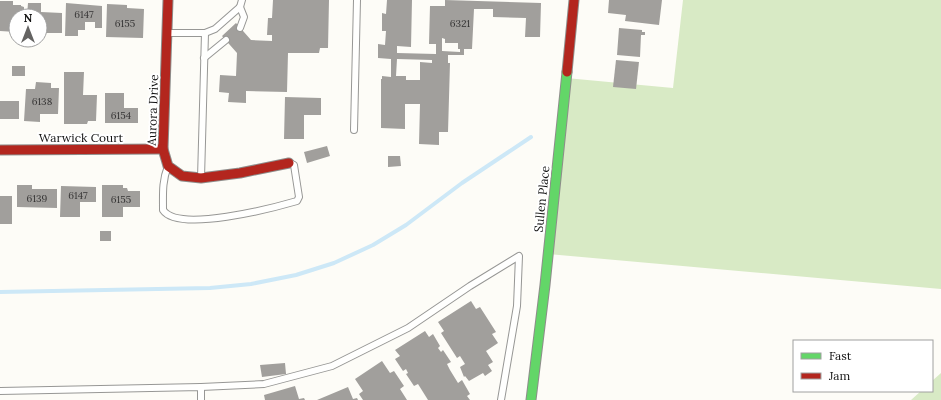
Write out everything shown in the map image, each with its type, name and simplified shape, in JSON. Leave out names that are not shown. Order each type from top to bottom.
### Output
[{"type":"street","name":"Aurora Drive","points":[[168,0],[163,149],[168,166]]},
{"type":"street","name":"Sullen Place","points":[[531,400],[545,285],[574,0]]},
{"type":"street","name":"Warwick Court","points":[[0,150],[163,149]]},
{"type":"street","points":[[168,166],[182,176],[201,178],[240,174],[290,163]]},
{"type":"lane","points":[[167,33],[205,33],[215,29],[240,7],[242,0]]},
{"type":"lane","points":[[354,130],[357,0]]},
{"type":"lane","points":[[240,7],[244,17],[240,28]]},
{"type":"lane","points":[[201,178],[205,33]]},
{"type":"lane","points":[[204,58],[226,40]]},
{"type":"lane","points":[[168,166],[162,183],[163,210],[169,216],[174,218],[203,219],[224,218],[253,213],[297,201],[299,197],[294,165],[290,163]]},
{"type":"lane","points":[[0,391],[201,387],[264,384],[332,366],[408,328],[470,286],[519,256],[517,306],[500,400]]},
{"type":"lane","points":[[201,387],[201,400]]},
{"type":"green space","points":[[683,0],[941,0],[941,289],[548,254],[566,78],[673,88]]},
{"type":"green space","points":[[941,373],[941,400],[911,400],[920,392],[933,392],[933,380]]},
{"type":"building","points":[[273,0],[329,0],[328,48],[320,48],[319,53],[288,53],[287,92],[246,91],[246,103],[228,102],[229,93],[219,92],[220,75],[236,76],[237,53],[222,36],[236,23],[251,40],[272,41],[272,35],[267,35],[268,18],[272,18]]},
{"type":"building","points":[[387,0],[412,0],[411,47],[397,46],[397,53],[436,54],[436,44],[429,44],[430,6],[445,6],[445,0],[541,3],[540,37],[525,37],[526,18],[493,17],[493,9],[474,9],[472,49],[464,49],[464,55],[448,55],[448,63],[450,63],[448,132],[439,132],[439,145],[419,144],[420,104],[405,104],[405,129],[381,128],[381,79],[382,76],[391,77],[391,59],[378,58],[378,44],[385,45],[386,31],[382,31],[382,13],[386,14]],"holes":[[[442,38],[445,39],[445,43],[458,43],[458,49],[460,49],[460,52],[442,51]],[[397,59],[432,60],[432,63],[420,62],[420,80],[406,80],[406,76],[396,76]]]},
{"type":"building","points":[[609,0],[662,0],[659,25],[625,21],[626,15],[608,13]]},
{"type":"building","points":[[0,1],[13,1],[13,5],[21,5],[24,7],[8,8],[8,32],[0,31]]},
{"type":"building","points":[[28,3],[41,3],[41,8],[28,8]]},
{"type":"building","points":[[66,3],[102,6],[102,28],[95,28],[95,22],[85,22],[85,30],[78,30],[78,36],[65,36]]},
{"type":"building","points":[[107,4],[127,5],[127,8],[144,9],[143,38],[106,37]]},
{"type":"building","points":[[48,12],[62,13],[62,33],[48,33]]},
{"type":"building","points":[[619,28],[642,30],[642,32],[645,32],[645,35],[641,35],[640,57],[617,55]]},
{"type":"building","points":[[616,60],[639,62],[636,89],[613,87]]},
{"type":"building","points":[[12,66],[25,66],[25,76],[12,76]]},
{"type":"building","points":[[64,72],[84,72],[83,95],[97,95],[96,121],[88,121],[87,124],[64,124]]},
{"type":"building","points":[[36,82],[51,83],[51,88],[59,88],[58,114],[40,114],[40,122],[24,121],[26,89],[35,89]]},
{"type":"building","points":[[105,93],[124,93],[124,108],[138,108],[138,123],[105,123]]},
{"type":"building","points":[[285,97],[321,98],[321,115],[304,115],[304,139],[284,139]]},
{"type":"building","points":[[0,101],[19,101],[19,119],[0,119]]},
{"type":"building","points":[[327,146],[330,156],[307,163],[304,152]]},
{"type":"building","points":[[388,156],[400,156],[401,166],[388,167]]},
{"type":"building","points":[[17,185],[32,185],[32,189],[57,189],[57,208],[17,207]]},
{"type":"building","points":[[102,185],[123,185],[123,188],[127,188],[128,191],[140,191],[140,207],[123,207],[123,217],[102,217]]},
{"type":"building","points":[[61,186],[96,187],[96,202],[80,202],[80,217],[60,217]]},
{"type":"building","points":[[0,196],[12,196],[12,224],[0,224]]},
{"type":"building","points":[[100,231],[111,231],[111,241],[100,241]]},
{"type":"building","points":[[471,301],[476,309],[480,307],[496,332],[492,334],[498,343],[486,351],[493,362],[488,365],[492,371],[485,376],[483,373],[469,381],[465,376],[464,377],[460,367],[465,364],[460,356],[457,358],[441,333],[444,331],[438,322]]},
{"type":"building","points":[[425,331],[429,337],[433,334],[440,346],[438,348],[441,352],[443,350],[451,362],[447,364],[458,383],[462,380],[470,394],[467,396],[470,400],[428,400],[418,384],[414,386],[406,374],[408,373],[406,369],[403,371],[395,359],[400,356],[395,350]]},
{"type":"building","points":[[382,361],[390,373],[394,371],[404,386],[400,389],[407,400],[363,400],[359,394],[363,391],[355,379]]},
{"type":"building","points":[[285,363],[286,374],[262,377],[260,365]]},
{"type":"building","points":[[295,386],[299,399],[304,398],[305,400],[265,400],[264,395]]},
{"type":"building","points":[[348,387],[353,399],[357,398],[358,400],[317,400]]},
{"type":"waterway","points":[[0,292],[210,288],[251,284],[296,275],[334,263],[373,245],[406,225],[462,183],[531,137]]},
{"type":"traffic: fast","points":[[531,400],[545,285],[567,72]]},
{"type":"traffic: jam","points":[[168,0],[163,149],[168,166],[182,176],[201,178],[240,173],[289,163]]},
{"type":"traffic: jam","points":[[567,72],[574,0]]},
{"type":"traffic: jam","points":[[0,150],[163,149]]}]
